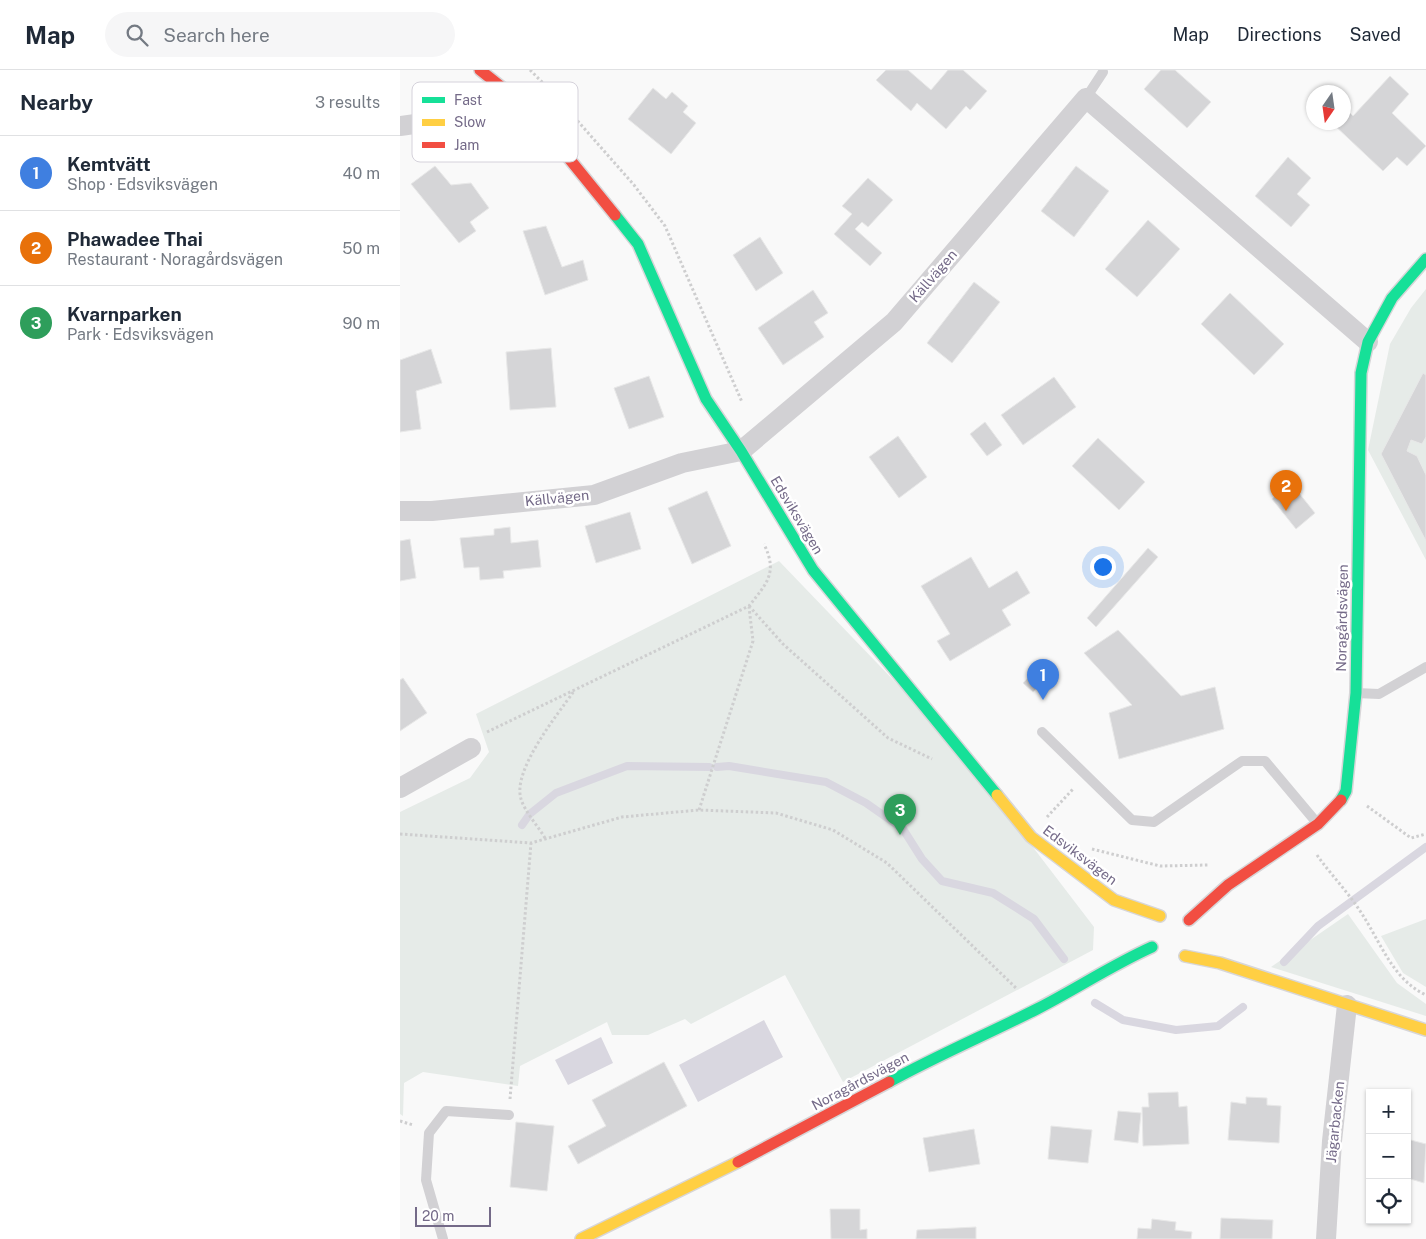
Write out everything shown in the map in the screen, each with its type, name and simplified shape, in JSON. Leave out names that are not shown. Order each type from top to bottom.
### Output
[{"type":"street","name":"Edsviksvägen","points":[[480,70],[495,82]]},
{"type":"street","points":[[1086,98],[1368,342]]},
{"type":"street","name":"Källvägen","points":[[400,511],[432,511],[594,494],[682,463],[741,451],[894,322],[1086,98]]},
{"type":"street","name":"Edsviksvägen","points":[[572,162],[638,244],[706,399],[741,451],[813,570],[1031,838],[1114,900],[1175,916]]},
{"type":"street","name":"Noragårdsvägen","points":[[581,1239],[759,1152],[942,1053],[1037,1009],[1121,961],[1152,947],[1150,930],[1228,885],[1318,824],[1339,805],[1346,791],[1356,693],[1361,373],[1368,342],[1392,298],[1426,259]]},
{"type":"street","points":[[400,788],[470,748]]},
{"type":"street","points":[[1175,916],[1195,932]]},
{"type":"street","points":[[1152,947],[1160,956]]},
{"type":"street","points":[[1185,954],[1220,963],[1426,1030]]},
{"type":"street","name":"Jägarbacken","points":[[1326,1239],[1332,1141],[1347,1005]]},
{"type":"lane","points":[[1086,98],[1103,72]]},
{"type":"lane","points":[[1356,693],[1379,694],[1426,667]]},
{"type":"lane","points":[[1042,732],[1132,820],[1154,822],[1242,761],[1266,761],[1318,824]]},
{"type":"lane","points":[[443,1239],[426,1180],[429,1133],[446,1112],[509,1115]]},
{"type":"path","points":[[530,70],[542,82]]},
{"type":"path","points":[[578,122],[634,185],[665,226],[758,436]]},
{"type":"path","points":[[470,748],[484,734],[749,606],[767,583],[772,560],[759,535]]},
{"type":"path","points":[[749,606],[783,644],[888,738],[941,763],[969,761]]},
{"type":"path","points":[[699,810],[753,641],[749,606]]},
{"type":"path","points":[[545,838],[521,798],[522,774],[546,732],[575,690]]},
{"type":"path","points":[[1044,821],[1085,775]]},
{"type":"path","points":[[1346,791],[1410,838],[1426,834]]},
{"type":"path","points":[[400,834],[531,843],[622,817],[699,810],[776,813],[833,830],[887,863],[1037,1009]]},
{"type":"path","points":[[509,1115],[531,843]]},
{"type":"path","points":[[1090,848],[1160,866],[1214,865]]},
{"type":"path","points":[[1343,889],[1361,912],[1395,971],[1418,991],[1426,995]]},
{"type":"shaded area","points":[[1426,289],[1426,560],[1368,450],[1390,344],[1411,308]]},
{"type":"shaded area","points":[[779,561],[951,740],[1094,927],[1093,950],[843,1082],[785,975],[691,1024],[685,1019],[648,1035],[612,1035],[607,1022],[520,1066],[518,1086],[423,1072],[404,1083],[403,1116],[400,1114],[400,812],[470,778],[489,752],[476,714]]},
{"type":"shaded area","points":[[1348,914],[1397,983],[1426,1004],[1426,1016],[1271,967]]},
{"type":"shaded area","points":[[1426,919],[1426,987],[1403,973],[1381,936]]},
{"type":"shaded area","points":[[764,1020],[783,1057],[698,1102],[679,1065]]},
{"type":"shaded area","points":[[601,1037],[613,1063],[568,1085],[555,1060]]},
{"type":"building","points":[[886,70],[908,70],[931,90],[948,70],[963,70],[987,91],[970,110],[966,106],[946,129],[917,103],[911,111],[876,80]]},
{"type":"building","points":[[1161,70],[1175,70],[1211,102],[1187,128],[1144,89]]},
{"type":"building","points":[[1390,76],[1409,94],[1392,113],[1426,146],[1407,166],[1397,157],[1383,171],[1339,130],[1351,130],[1351,114],[1353,116]]},
{"type":"building","points":[[653,88],[666,99],[672,92],[688,106],[683,112],[696,123],[671,154],[628,119]]},
{"type":"building","points":[[1288,157],[1311,178],[1297,194],[1310,205],[1291,227],[1255,196]]},
{"type":"building","points":[[435,166],[451,185],[471,183],[489,208],[470,222],[476,231],[459,243],[411,184]]},
{"type":"building","points":[[1076,166],[1109,191],[1074,237],[1041,211]]},
{"type":"building","points":[[868,178],[893,200],[868,227],[862,222],[855,229],[882,253],[870,266],[834,234],[852,214],[842,206]]},
{"type":"building","points":[[1148,220],[1180,249],[1137,297],[1105,269]]},
{"type":"building","points":[[546,226],[562,267],[583,260],[588,280],[545,295],[523,231]]},
{"type":"building","points":[[760,237],[783,273],[756,291],[733,255]]},
{"type":"building","points":[[974,282],[1000,302],[952,363],[927,343]]},
{"type":"building","points":[[813,290],[828,313],[814,322],[824,337],[783,365],[758,328]]},
{"type":"building","points":[[1230,293],[1284,344],[1254,375],[1201,324]]},
{"type":"building","points":[[551,348],[556,407],[510,410],[506,352]]},
{"type":"building","points":[[431,349],[442,383],[416,391],[421,429],[400,432],[400,360]]},
{"type":"building","points":[[1423,373],[1426,375],[1426,437],[1422,444],[1411,440],[1407,451],[1417,456],[1426,475],[1426,541],[1381,454]]},
{"type":"building","points":[[649,376],[664,417],[629,429],[614,388]]},
{"type":"building","points":[[1054,377],[1076,407],[1023,445],[1001,415]]},
{"type":"building","points":[[985,422],[1002,445],[987,456],[970,434]]},
{"type":"building","points":[[898,436],[927,477],[899,498],[869,457]]},
{"type":"building","points":[[1098,438],[1145,482],[1119,510],[1072,466]]},
{"type":"building","points":[[1291,483],[1315,513],[1296,529],[1272,499]]},
{"type":"building","points":[[707,491],[731,546],[692,564],[668,508]]},
{"type":"building","points":[[630,512],[641,549],[596,563],[585,526]]},
{"type":"building","points":[[510,527],[511,543],[538,540],[541,567],[503,571],[504,578],[480,580],[479,567],[464,568],[460,538],[494,535],[494,529]]},
{"type":"building","points":[[410,539],[416,578],[400,581],[400,541]]},
{"type":"building","points":[[1148,548],[1158,557],[1096,627],[1087,618]]},
{"type":"building","points":[[971,557],[989,588],[1017,571],[1030,593],[1002,610],[1011,625],[950,661],[937,641],[950,634],[921,586]]},
{"type":"building","points":[[1118,630],[1181,696],[1215,687],[1224,729],[1119,759],[1109,713],[1132,705],[1084,653]]},
{"type":"building","points":[[1043,662],[1053,673],[1033,692],[1023,683]]},
{"type":"building","points":[[403,678],[427,713],[400,731],[400,680]]},
{"type":"building","points":[[664,1062],[687,1106],[578,1164],[568,1146],[606,1126],[592,1100]]},
{"type":"building","points":[[1178,1092],[1179,1107],[1187,1106],[1189,1144],[1143,1146],[1142,1107],[1149,1107],[1148,1093]]},
{"type":"building","points":[[1246,1097],[1267,1098],[1267,1105],[1281,1106],[1279,1143],[1228,1140],[1231,1102],[1246,1104]]},
{"type":"building","points":[[1118,1111],[1141,1113],[1138,1143],[1114,1140]]},
{"type":"building","points":[[516,1122],[554,1126],[547,1191],[510,1187]]},
{"type":"building","points":[[1051,1126],[1092,1130],[1088,1163],[1048,1159]]},
{"type":"building","points":[[974,1129],[980,1164],[929,1172],[923,1138]]},
{"type":"building","points":[[1411,1140],[1426,1144],[1424,1183],[1411,1179]]},
{"type":"building","points":[[830,1209],[860,1209],[860,1230],[867,1229],[867,1239],[831,1239]]},
{"type":"building","points":[[1221,1218],[1273,1220],[1272,1239],[1220,1239]]},
{"type":"building","points":[[1152,1219],[1176,1222],[1175,1230],[1192,1232],[1191,1239],[1137,1239],[1138,1228],[1151,1229]]},
{"type":"building","points":[[976,1227],[976,1239],[916,1239],[917,1230]]},
{"type":"waterway","points":[[531,813],[556,793],[627,766],[709,767]]},
{"type":"waterway","points":[[717,767],[729,766],[826,782],[866,803],[903,829],[922,859],[942,881],[993,893],[1034,919],[1064,959]]},
{"type":"waterway","points":[[522,825],[529,815]]},
{"type":"waterway","points":[[1284,962],[1318,926],[1426,847]]},
{"type":"waterway","points":[[1095,1003],[1123,1020],[1176,1030],[1218,1026],[1243,1007]]},
{"type":"traffic: fast","points":[[615,215],[638,244],[706,399],[741,451],[813,570],[997,795]]},
{"type":"traffic: fast","points":[[1341,800],[1346,791],[1356,693],[1361,373],[1368,342],[1392,298],[1426,259]]},
{"type":"traffic: fast","points":[[889,1082],[1037,1009],[1152,947]]},
{"type":"traffic: slow","points":[[997,795],[1031,837],[1114,900],[1160,916]]},
{"type":"traffic: slow","points":[[1185,956],[1220,963],[1426,1030]]},
{"type":"traffic: slow","points":[[581,1239],[738,1162]]},
{"type":"traffic: jam","points":[[480,70],[495,82]]},
{"type":"traffic: jam","points":[[572,162],[615,215]]},
{"type":"traffic: jam","points":[[1189,920],[1228,885],[1318,824],[1341,800]]},
{"type":"traffic: jam","points":[[738,1162],[889,1082]]},
{"type":"place","name":"Phawadee Thai","points":[[1286,511]]},
{"type":"place","name":"Kemtvätt","points":[[1043,700]]},
{"type":"place","name":"Kvarnparken","points":[[900,835]]}]
